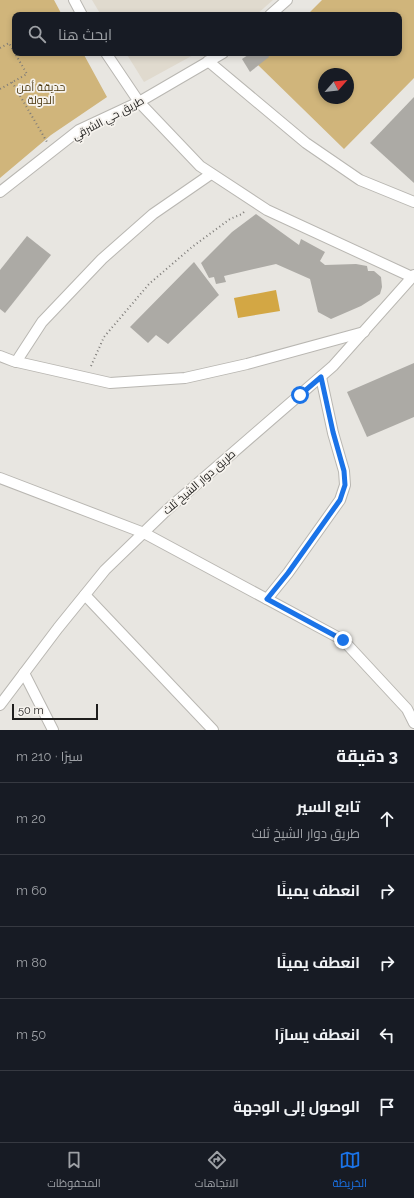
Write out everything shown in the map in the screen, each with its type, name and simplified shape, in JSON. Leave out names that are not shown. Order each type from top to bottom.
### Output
[{"type":"street","points":[[74,0],[80,12]]},
{"type":"street","points":[[273,12],[287,0]]},
{"type":"street","points":[[108,56],[139,102],[200,166],[211,174],[267,210],[413,276]]},
{"type":"street","name":"طريق حي الشرقي","points":[[0,192],[80,130],[139,102],[217,56]]},
{"type":"street","points":[[208,61],[306,144],[360,180],[414,202]]},
{"type":"street","points":[[16,362],[42,322],[102,259],[153,214],[211,174]]},
{"type":"street","name":"طريق دوار الشيخ ثلث","points":[[0,704],[105,570],[168,509],[333,366],[413,276]]},
{"type":"street","points":[[0,356],[16,362],[110,383],[185,378],[247,364],[364,332]]},
{"type":"street","points":[[267,599],[288,573],[340,500],[345,485],[344,471],[333,432],[321,377]]},
{"type":"street","points":[[0,478],[144,533],[343,640],[408,709],[414,723]]},
{"type":"street","points":[[85,595],[213,730]]},
{"type":"street","points":[[24,673],[53,730]]},
{"type":"path","points":[[0,48],[9,43],[12,48]]},
{"type":"path","points":[[0,89],[27,74],[17,56]]},
{"type":"path","points":[[12,82],[42,135]]},
{"type":"path","points":[[91,366],[104,336],[149,284],[192,247],[230,219],[242,214],[246,210]]},
{"type":"shaded area","points":[[92,0],[273,0],[259,12],[99,12]]},
{"type":"shaded area","points":[[128,56],[192,56],[144,82]]},
{"type":"shaded area","points":[[276,290],[280,311],[238,318],[234,298]]},
{"type":"green space","name":"حديقة أمن الدولة","points":[[0,0],[54,0],[60,12],[12,12],[12,56],[85,56],[107,97],[51,135],[0,178]]},
{"type":"green space","points":[[322,0],[414,0],[414,78],[344,149],[258,65],[267,56],[402,56],[402,12],[310,12]]},
{"type":"building","points":[[246,56],[269,57],[250,72],[242,59]]},
{"type":"building","points":[[414,97],[414,183],[370,143]]},
{"type":"building","points":[[256,214],[299,245],[301,239],[325,252],[320,261],[325,265],[356,264],[367,266],[368,271],[374,271],[381,277],[382,287],[380,294],[361,306],[331,319],[318,312],[310,279],[276,264],[224,276],[226,282],[216,284],[214,277],[209,278],[201,263],[232,232]]},
{"type":"building","points":[[27,236],[51,255],[5,313],[0,309],[0,270]]},
{"type":"building","points":[[194,262],[219,295],[168,344],[156,335],[148,343],[130,327]]},
{"type":"building","points":[[414,363],[414,417],[367,437],[347,392]]},
{"type":"route","points":[[300,395],[321,377],[333,432],[344,471],[345,485],[340,500],[288,573],[267,599],[343,640]]}]
